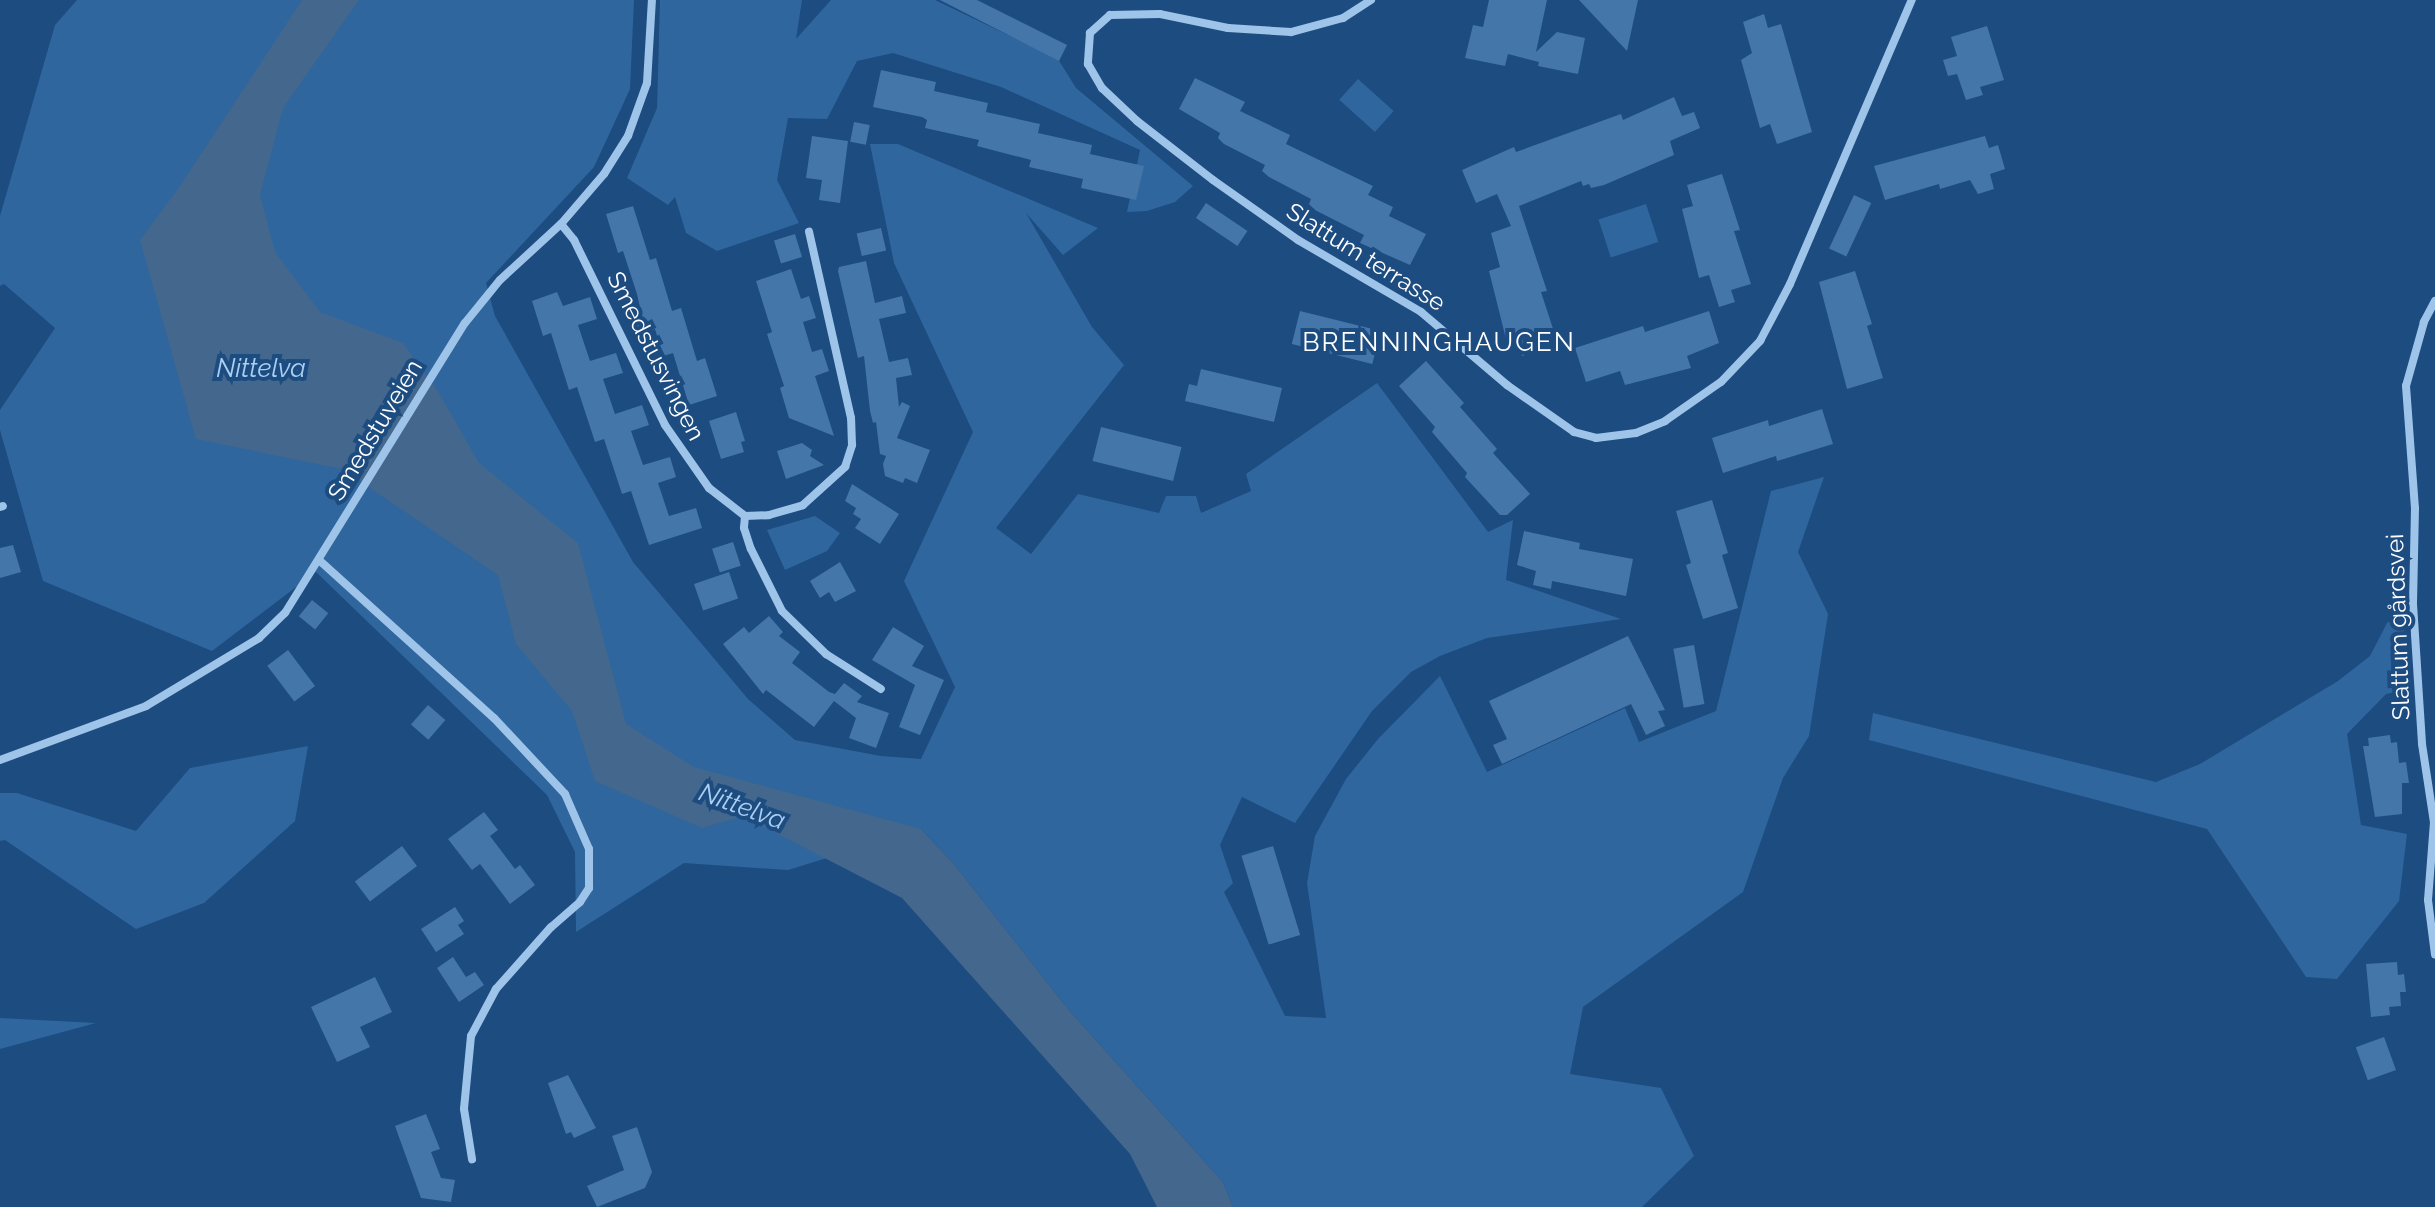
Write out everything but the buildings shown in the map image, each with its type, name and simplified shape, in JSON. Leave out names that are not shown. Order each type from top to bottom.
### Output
[{"type":"street","name":"Smedstuveien","points":[[0,760],[146,706],[259,638],[285,613],[330,544],[434,368],[500,280],[561,224],[604,174],[628,136],[647,83],[652,0]]},
{"type":"street","name":"Slattum terrasse","points":[[1371,0],[1343,18],[1291,32],[1228,28],[1160,14],[1110,15],[1090,33],[1088,64],[1102,88],[1137,121],[1213,180],[1298,240],[1421,312],[1507,385],[1574,432],[1596,438],[1636,433],[1665,421],[1721,382],[1760,341],[1797,270],[1912,0]]},
{"type":"street","name":"Smedstusvingen","points":[[561,224],[579,250],[665,425],[709,488],[745,516]]},
{"type":"street","points":[[809,232],[851,418],[852,445],[845,467],[803,505],[769,515],[745,516],[744,528],[782,611],[826,654],[881,689]]},
{"type":"street","name":"Slattum gårdsvei","points":[[2435,301],[2424,322],[2406,386],[2415,508],[2413,604],[2422,744],[2434,822],[2428,900],[2435,955]]},
{"type":"street","points":[[319,560],[514,740],[565,794],[589,849],[589,888],[496,989],[471,1036],[464,1109],[472,1159]]},
{"type":"shaded area","points":[[77,0],[634,0],[630,89],[594,167],[486,283],[495,316],[633,562],[748,699],[795,740],[881,756],[921,759],[955,687],[904,581],[973,432],[894,263],[870,144],[898,144],[1098,228],[1063,255],[1026,213],[1092,327],[1124,365],[996,528],[1031,554],[1078,494],[1159,513],[1166,496],[1196,496],[1201,513],[1251,491],[1246,474],[1377,383],[1488,532],[1513,520],[1506,580],[1621,619],[1487,638],[1440,656],[1411,672],[1372,711],[1295,823],[1242,797],[1220,845],[1233,883],[1224,892],[1285,1016],[1326,1018],[1307,883],[1315,836],[1346,779],[1378,739],[1440,676],[1487,772],[1625,708],[1639,742],[1716,711],[1771,491],[1824,477],[1798,552],[1828,614],[1809,736],[1783,778],[1743,892],[1583,1007],[1570,1074],[1661,1088],[1694,1156],[1642,1207],[1233,1207],[1223,1182],[1068,1009],[954,864],[921,829],[788,870],[684,863],[576,932],[575,852],[547,795],[316,572],[212,651],[43,581],[0,430],[0,410],[55,328],[4,284],[0,286],[0,216],[55,25]]},
{"type":"shaded area","points":[[660,0],[802,0],[796,39],[831,0],[935,0],[1058,59],[1076,88],[1193,186],[1175,202],[1147,211],[1127,212],[1140,150],[1001,87],[893,53],[857,61],[827,119],[788,118],[777,180],[799,223],[717,251],[686,233],[675,197],[668,205],[627,178],[657,108]]},
{"type":"shaded area","points":[[1358,79],[1394,111],[1375,132],[1339,100]]},
{"type":"shaded area","points":[[1646,204],[1658,242],[1611,257],[1598,219]]},
{"type":"shaded area","points":[[815,516],[840,533],[827,551],[785,570],[767,530]]},
{"type":"shaded area","points":[[2403,612],[2407,690],[2386,694],[2347,734],[2361,825],[2407,834],[2399,901],[2337,979],[2306,977],[2207,829],[1869,740],[1873,713],[2156,782],[2200,764],[2338,681],[2370,656],[2387,623]]},
{"type":"shaded area","points":[[308,746],[295,821],[204,903],[136,929],[5,840],[0,841],[0,793],[17,793],[136,831],[190,768]]},
{"type":"shaded area","points":[[0,1018],[96,1023],[0,1049]]},
{"type":"water","name":"Nittelva","points":[[302,0],[359,0],[283,108],[260,195],[275,252],[320,312],[403,343],[439,393],[479,463],[578,543],[626,724],[694,767],[921,829],[954,864],[1068,1009],[1223,1182],[1233,1207],[1157,1207],[1130,1154],[902,898],[743,816],[702,828],[595,781],[572,711],[516,644],[498,575],[342,469],[196,439],[140,240],[180,186]]},
{"type":"district","name":"BRENNINGHAUGEN","points":[[1439,343]]}]
